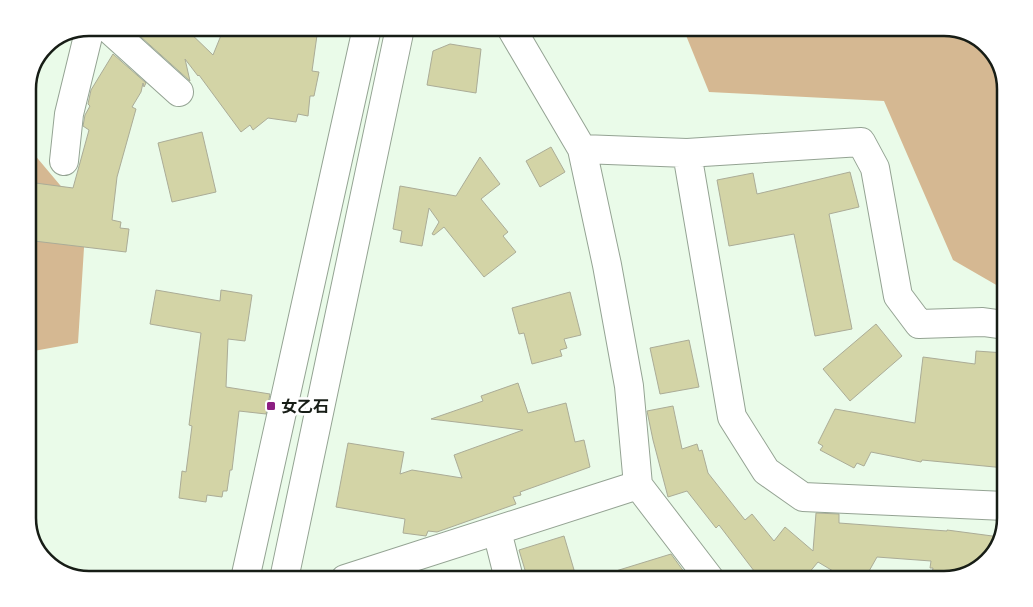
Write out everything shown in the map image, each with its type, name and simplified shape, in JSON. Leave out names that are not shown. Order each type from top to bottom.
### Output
[{"type":"street","points":[[64,160],[69,114],[88,36]]},
{"type":"street","points":[[117,36],[179,92]]},
{"type":"street","points":[[247,571],[365,36]]},
{"type":"street","points":[[286,571],[398,36]]},
{"type":"street","points":[[516,36],[582,149],[607,265],[629,386],[638,485],[703,571]]},
{"type":"street","points":[[582,149],[688,153],[861,142],[875,168],[898,296],[919,324],[984,322],[997,324]]},
{"type":"street","points":[[688,153],[732,417],[766,471],[803,497],[997,506]]},
{"type":"street","points":[[373,571],[638,485]]},
{"type":"street","points":[[497,531],[507,571]]},
{"type":"shaded area","points":[[686,36],[943,36],[964,40],[976,47],[988,60],[997,86],[997,285],[953,260],[884,101],[709,92]]},
{"type":"shaded area","points":[[36,157],[86,216],[78,343],[36,351]]},
{"type":"building","points":[[140,36],[193,36],[213,55],[221,36],[317,36],[312,71],[319,72],[314,96],[310,96],[308,116],[298,114],[296,122],[268,118],[253,130],[250,125],[241,132],[185,59],[190,81]]},
{"type":"building","points":[[450,44],[481,49],[476,93],[427,85],[433,51]]},
{"type":"building","points":[[113,54],[146,83],[144,87],[143,83],[141,92],[132,107],[136,109],[117,177],[112,220],[121,222],[120,228],[129,229],[126,252],[36,241],[36,183],[73,188],[89,130],[83,126],[85,115],[90,106],[88,104],[91,90]]},
{"type":"building","points":[[202,132],[216,192],[172,202],[158,143]]},
{"type":"building","points":[[551,147],[565,172],[540,187],[526,161]]},
{"type":"building","points":[[480,157],[500,184],[481,199],[508,232],[503,236],[516,252],[484,277],[444,227],[434,235],[432,234],[439,222],[429,208],[422,246],[400,242],[402,231],[393,229],[400,186],[456,196]]},
{"type":"building","points":[[850,172],[859,207],[829,214],[852,329],[815,336],[794,234],[729,246],[717,180],[753,173],[757,194]]},
{"type":"building","points":[[156,290],[220,301],[221,290],[252,295],[245,341],[228,339],[226,387],[270,394],[266,414],[239,411],[232,470],[230,470],[227,491],[223,491],[222,497],[207,495],[206,502],[179,498],[182,471],[186,472],[192,426],[189,425],[201,333],[150,324]]},
{"type":"building","points":[[570,292],[581,335],[564,339],[567,348],[560,350],[562,356],[532,364],[524,333],[519,334],[512,308]]},
{"type":"building","points":[[876,324],[902,356],[850,401],[823,369]]},
{"type":"building","points":[[689,340],[699,387],[660,394],[650,348]]},
{"type":"building","points":[[976,351],[997,352],[997,467],[922,460],[921,462],[871,452],[864,466],[857,463],[854,468],[820,450],[823,446],[818,443],[835,409],[915,423],[923,357],[975,364]]},
{"type":"building","points":[[518,383],[528,413],[566,403],[575,442],[584,440],[590,467],[520,492],[521,495],[513,497],[516,504],[437,532],[428,531],[426,536],[403,533],[405,519],[336,507],[348,443],[404,452],[400,474],[412,470],[462,478],[454,455],[523,430],[431,419],[483,401],[481,396]]},
{"type":"building","points":[[673,406],[682,449],[697,444],[699,451],[702,450],[708,473],[745,520],[752,514],[774,541],[785,527],[813,551],[816,513],[839,514],[839,523],[947,530],[994,536],[993,538],[986,550],[970,564],[957,569],[943,571],[932,571],[933,568],[930,568],[931,561],[877,557],[869,571],[833,571],[818,562],[810,571],[754,571],[719,525],[716,528],[687,491],[668,497],[647,411]]},
{"type":"building","points":[[564,536],[574,571],[525,571],[519,550]]},
{"type":"building","points":[[671,554],[683,571],[616,571]]},
{"type":"place","name":"女乙石","points":[[271,406]]}]
